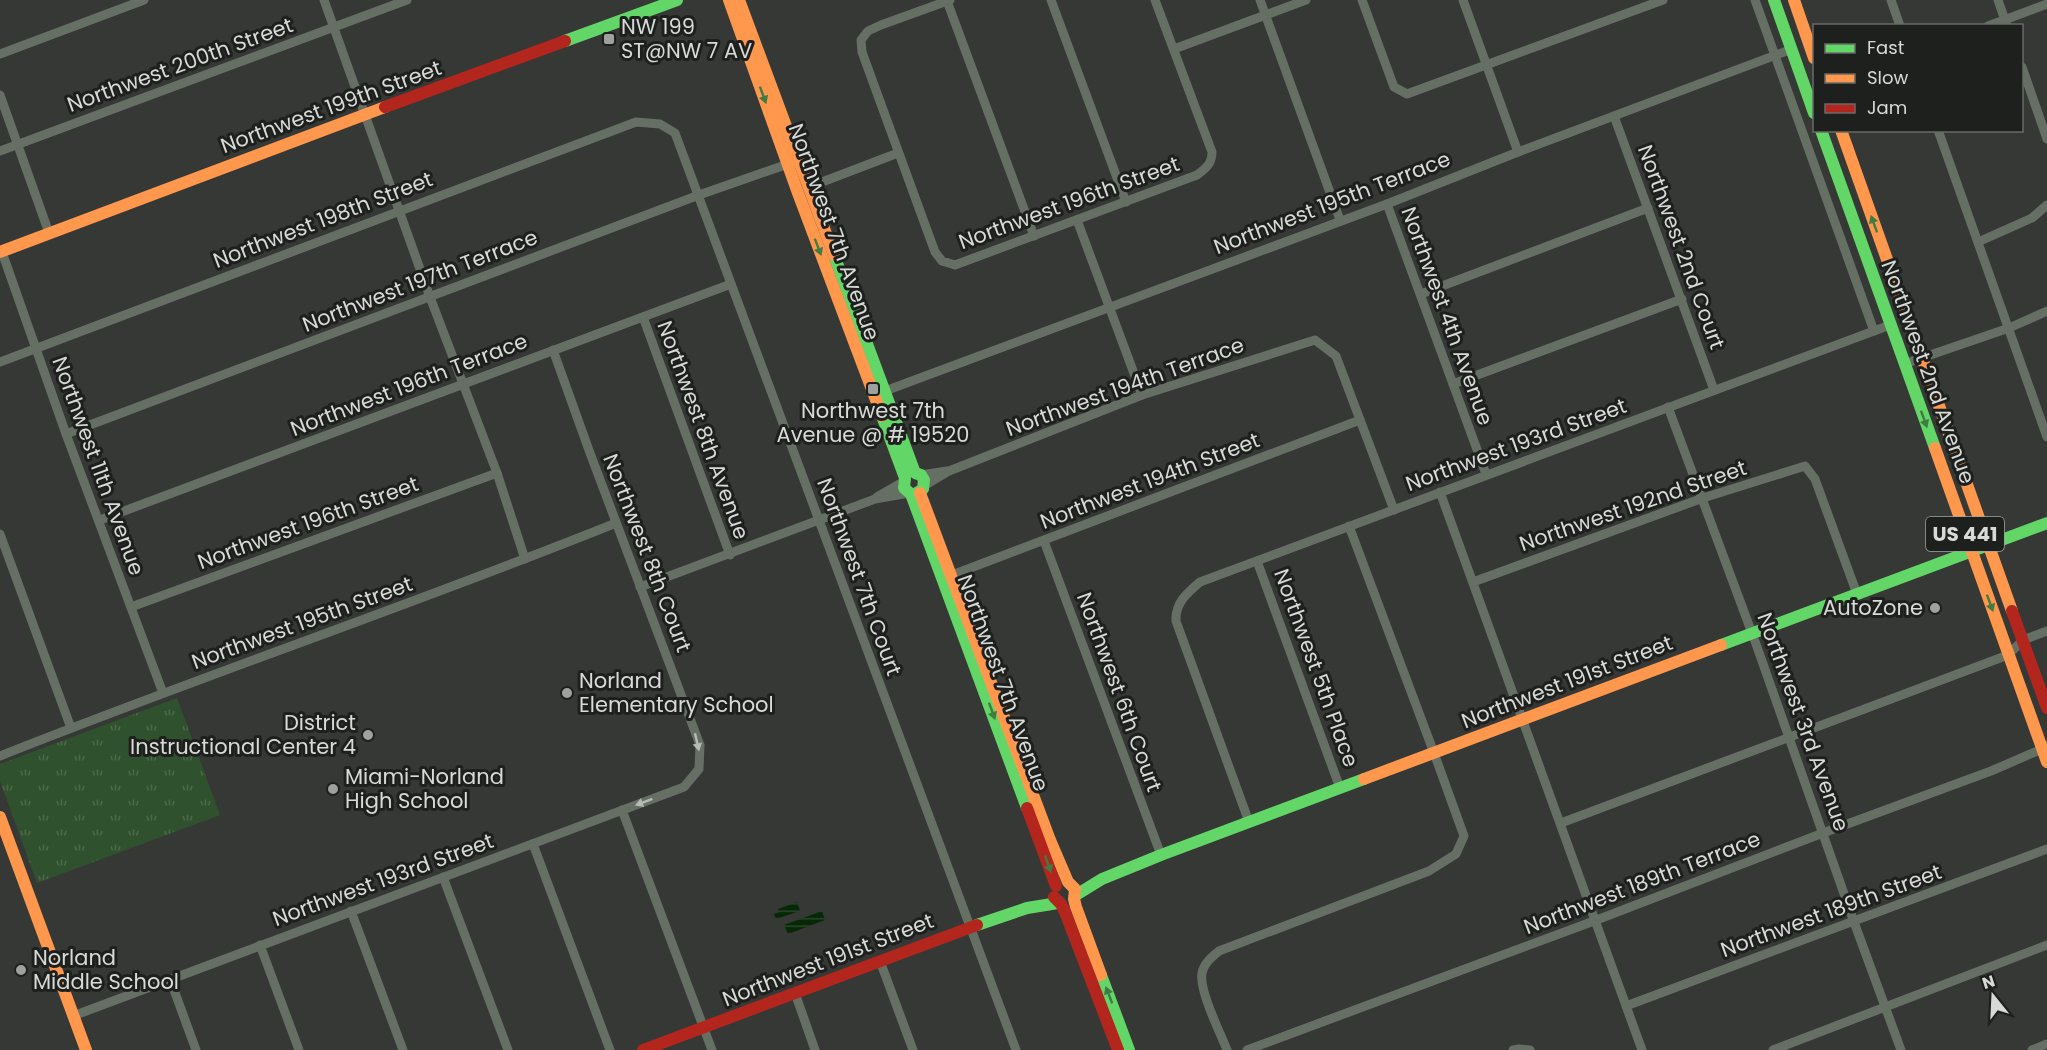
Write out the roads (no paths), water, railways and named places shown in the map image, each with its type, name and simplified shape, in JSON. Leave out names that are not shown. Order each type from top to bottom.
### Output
[{"type":"street","points":[[0,54],[144,0]]},
{"type":"street","points":[[324,0],[430,297],[497,472],[525,559]]},
{"type":"street","name":"Northwest 200th Street","points":[[0,151],[407,0]]},
{"type":"street","name":"Northwest 199th Street","points":[[1,252],[677,0]]},
{"type":"street","name":"Northwest 7th Avenue","points":[[729,0],[788,164],[952,575],[1050,840],[1073,890],[1129,1050]]},
{"type":"street","name":"Northwest 7th Avenue","points":[[739,0],[885,391],[914,484],[1057,896],[1118,1050]]},
{"type":"street","points":[[1051,0],[1126,202]]},
{"type":"street","points":[[1155,0],[1174,50],[1306,0]]},
{"type":"street","points":[[1260,0],[1340,220]]},
{"type":"street","points":[[1362,0],[1394,87],[1407,94],[1663,0]]},
{"type":"street","points":[[1463,0],[1518,152]]},
{"type":"street","points":[[1755,0],[1874,331]]},
{"type":"street","points":[[1774,0],[1811,92]]},
{"type":"street","points":[[1794,0],[1813,52]]},
{"type":"street","points":[[1892,0],[1899,24]]},
{"type":"street","points":[[1998,0],[2006,22],[2047,4]]},
{"type":"street","points":[[809,187],[898,153],[862,52],[861,40],[868,31],[881,25],[948,1],[1034,236]]},
{"type":"street","name":"Northwest 195th Terrace","points":[[885,391],[1387,204],[1792,49]]},
{"type":"street","name":"Northwest 196th Street","points":[[898,153],[935,252],[942,261],[955,265],[1126,202],[1197,175],[1208,167],[1212,160],[1212,152],[1174,50]]},
{"type":"street","points":[[2023,70],[2047,139]]},
{"type":"street","points":[[0,95],[50,233]]},
{"type":"street","name":"Northwest 2nd Court","points":[[1614,116],[1714,390]]},
{"type":"street","name":"Northwest 198th Street","points":[[0,362],[636,122],[660,124]]},
{"type":"street","name":"Northwest 7th Court","points":[[660,124],[675,133],[699,195],[1016,1050]]},
{"type":"street","name":"Northwest 2nd Avenue","points":[[1822,132],[2008,655],[2045,746],[2047,762]]},
{"type":"street","name":"Northwest 2nd Avenue","points":[[1841,132],[2047,708]]},
{"type":"street","points":[[1939,132],[2009,328],[2043,413],[2047,436]]},
{"type":"street","name":"Northwest 197th Terrace","points":[[66,434],[699,195],[788,164]]},
{"type":"street","name":"Northwest 4th Avenue","points":[[1387,204],[1486,474]]},
{"type":"street","points":[[1978,242],[2032,218],[2047,205]]},
{"type":"street","points":[[1420,294],[1648,208]]},
{"type":"street","points":[[1077,220],[1142,396]]},
{"type":"street","name":"Northwest 11th Avenue","points":[[1,252],[163,693]]},
{"type":"street","name":"Northwest 196th Terrace","points":[[100,520],[731,284]]},
{"type":"street","points":[[1453,384],[1682,299]]},
{"type":"street","points":[[1904,364],[2009,328],[2047,311]]},
{"type":"street","name":"Northwest 8th Avenue","points":[[643,317],[729,555]]},
{"type":"street","name":"Northwest 193rd Street","points":[[1249,822],[1176,621],[1176,612],[1184,595],[1200,582],[1890,325]]},
{"type":"street","name":"Northwest 194th Terrace","points":[[641,588],[1142,396],[1315,340],[1336,356],[1360,420]]},
{"type":"street","name":"Northwest 8th Court","points":[[554,350],[616,523],[700,745],[699,769]]},
{"type":"street","name":"Northwest 3rd Avenue","points":[[1668,407],[1703,498],[1901,1050]]},
{"type":"street","points":[[1360,420],[1394,510]]},
{"type":"street","name":"Northwest 194th Street","points":[[952,575],[1360,420]]},
{"type":"street","name":"Northwest 192nd Street","points":[[1473,582],[1703,498],[1805,466],[1815,479],[1857,594]]},
{"type":"street","name":"Northwest 196th Street","points":[[131,607],[497,472]]},
{"type":"street","points":[[1440,492],[1642,1050]]},
{"type":"street","name":"Northwest 195th Street","points":[[0,756],[616,523]]},
{"type":"street","name":"Northwest 191st Street","points":[[1073,890],[2047,523]]},
{"type":"street","points":[[1227,1050],[1202,986],[1202,971],[1208,960],[1219,951],[1429,871],[1456,854],[1464,836],[1349,526]]},
{"type":"street","points":[[0,534],[71,728]]},
{"type":"street","name":"Northwest 6th Court","points":[[1044,541],[1161,855]]},
{"type":"street","name":"Northwest 5th Place","points":[[1257,561],[1340,788]]},
{"type":"street","points":[[1561,823],[2008,655],[2022,640],[2047,631]]},
{"type":"street","name":"Northwest 189th Terrace","points":[[1246,1050],[1991,771],[2045,746]]},
{"type":"street","name":"Northwest 193rd Street","points":[[73,1016],[684,787],[699,769]]},
{"type":"street","points":[[622,810],[711,1050]]},
{"type":"street","points":[[0,817],[86,1050]]},
{"type":"street","points":[[533,844],[610,1050]]},
{"type":"street","name":"Northwest 189th Street","points":[[1626,1005],[2047,849]]},
{"type":"street","points":[[443,877],[508,1050]]},
{"type":"street","points":[[1063,882],[1073,890],[1069,904],[1057,896],[1063,882]]},
{"type":"street","name":"Northwest 191st Street","points":[[644,1050],[1057,896]]},
{"type":"street","points":[[351,911],[403,1050]]},
{"type":"street","points":[[260,945],[299,1050]]},
{"type":"street","points":[[1773,1050],[2047,945]]},
{"type":"street","points":[[880,961],[913,1050]]},
{"type":"street","points":[[170,979],[196,1050]]},
{"type":"street","points":[[795,993],[815,1050]]},
{"type":"street","points":[[2032,1050],[2047,1044]]},
{"type":"street","points":[[1516,1049],[1530,1050]]},
{"type":"place","name":"NW 199 ST@NW 7 AV","points":[[609,39]]},
{"type":"place","name":"Northwest 7th Avenue @ # 19520","points":[[873,389]]},
{"type":"place","name":"AutoZone","points":[[1935,608]]},
{"type":"place","name":"Norland Elementary School","points":[[567,693]]},
{"type":"place","name":"District Instructional Center 4","points":[[368,735]]},
{"type":"place","name":"Miami-Norland High School","points":[[333,789]]},
{"type":"place","name":"Norland Middle School","points":[[21,970]]}]
